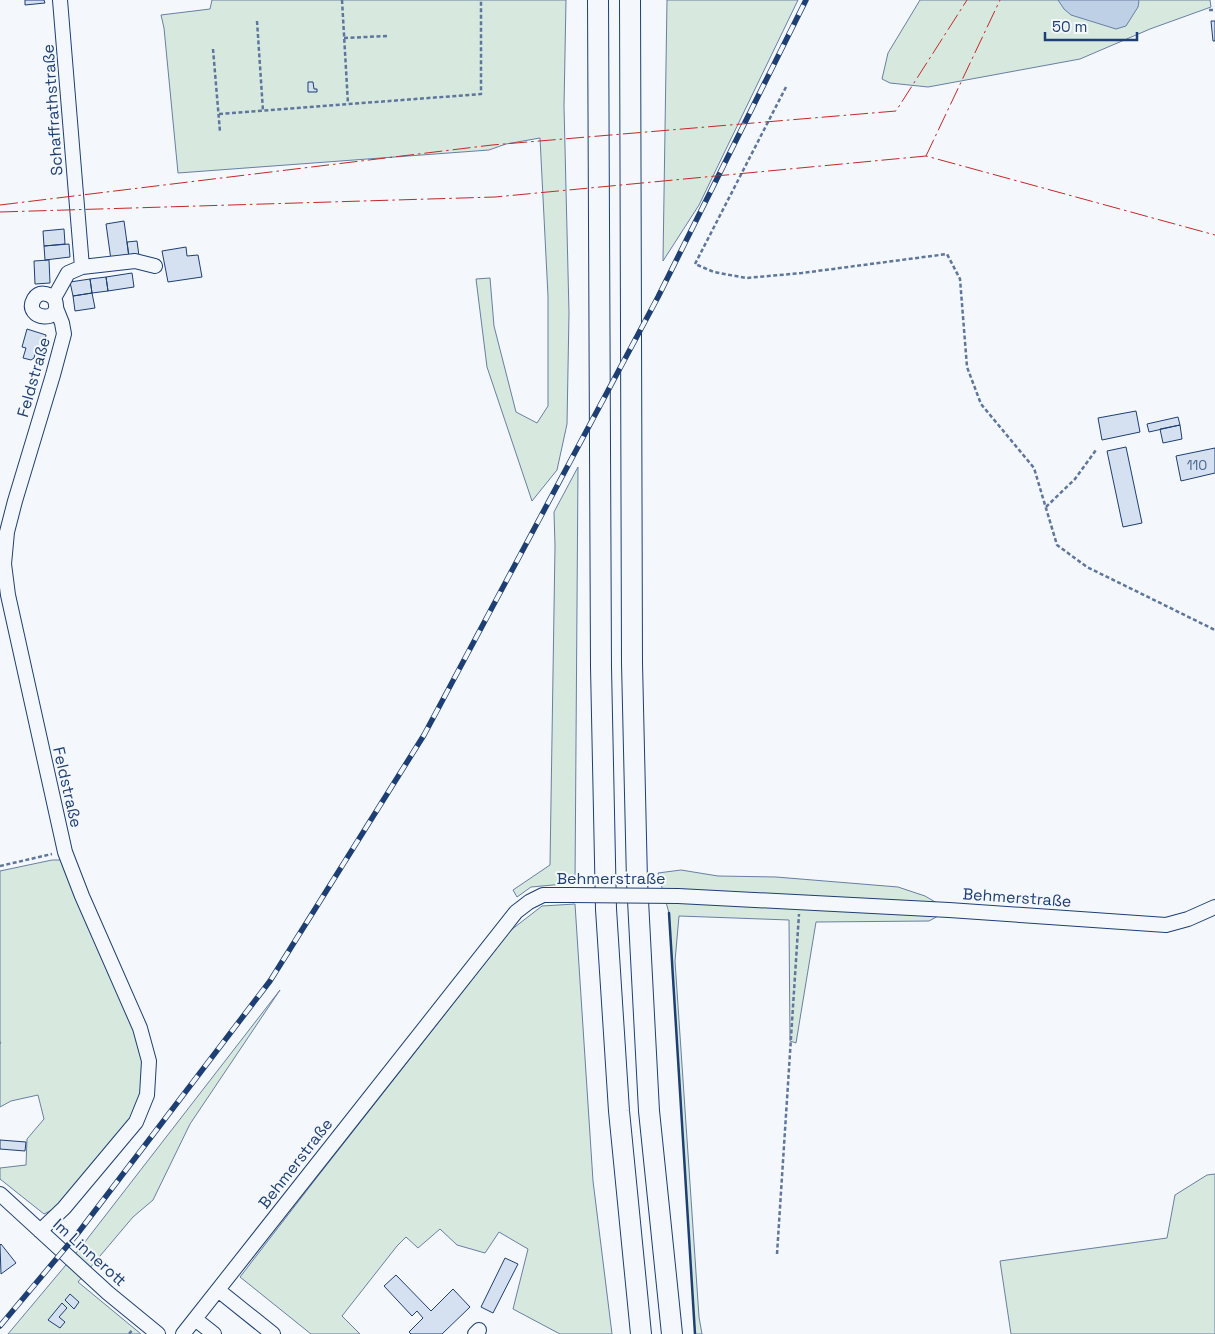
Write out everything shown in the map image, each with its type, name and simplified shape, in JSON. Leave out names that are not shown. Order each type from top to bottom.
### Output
[{"type":"highway","points":[[598,0],[601,658],[606,908],[619,1111],[641,1334]]},
{"type":"highway","points":[[630,0],[632,663],[637,881],[649,1111],[672,1334]]},
{"type":"street","name":"Schaffrathstraße","points":[[60,0],[82,267]]},
{"type":"street","points":[[82,267],[135,261],[155,266]]},
{"type":"street","name":"Feldstraße","points":[[40,1231],[64,1208],[136,1122],[147,1095],[149,1061],[140,1028],[82,896],[65,852],[8,595],[4,564],[7,532],[15,501],[64,334],[55,303],[68,273],[82,267]]},
{"type":"street","name":"Behmerstraße","points":[[183,1334],[516,912],[529,902],[543,895],[678,896],[939,910],[1166,925],[1188,919],[1215,907]]},
{"type":"street","name":"Im Linnerott","points":[[0,1194],[108,1292],[158,1334]]},
{"type":"street","points":[[218,1290],[273,1334]]},
{"type":"street","points":[[195,1319],[214,1334]]},
{"type":"path","points":[[342,0],[348,104]]},
{"type":"path","points":[[219,114],[481,94],[481,0]]},
{"type":"path","points":[[1209,10],[1215,10]]},
{"type":"path","points":[[257,21],[263,111]]},
{"type":"path","points":[[344,38],[387,36]]},
{"type":"path","points":[[213,49],[220,132]]},
{"type":"path","points":[[786,87],[695,264],[714,272],[746,278],[802,273],[947,254],[960,280],[967,367],[981,404],[1034,468],[1057,546],[1087,567],[1215,630]]},
{"type":"path","points":[[1046,507],[1075,479],[1096,450]]},
{"type":"path","points":[[0,866],[65,852]]},
{"type":"path","points":[[777,1254],[800,902]]},
{"type":"shaded area","points":[[212,0],[566,0],[564,106],[569,313],[567,424],[557,470],[532,501],[487,367],[476,279],[490,278],[494,326],[516,412],[537,423],[548,406],[548,296],[540,138],[506,144],[489,150],[178,173],[164,28],[161,15],[210,9]]},
{"type":"shaded area","points":[[667,0],[798,0],[699,205],[663,261]]},
{"type":"shaded area","points":[[920,0],[1210,0],[1211,7],[1150,29],[1080,59],[928,87],[890,83],[882,79],[888,53]]},
{"type":"shaded area","points":[[578,467],[575,883],[531,887],[517,897],[513,890],[550,865],[554,512]]},
{"type":"shaded area","points":[[52,860],[64,862],[139,1034],[144,1070],[138,1108],[85,1177],[54,1209],[44,1214],[0,1179],[0,1168],[26,1165],[27,1139],[44,1119],[38,1095],[11,1101],[0,1107],[0,871]]},
{"type":"shaded area","points":[[681,870],[718,876],[776,877],[898,887],[925,896],[949,910],[929,921],[816,922],[796,1043],[790,1041],[789,920],[679,916],[675,961],[699,1317],[702,1334],[695,1334],[669,913],[658,873]]},
{"type":"shaded area","points":[[575,904],[593,1181],[612,1334],[560,1334],[513,1309],[528,1249],[499,1232],[485,1253],[457,1245],[440,1229],[418,1248],[406,1237],[342,1316],[360,1334],[311,1334],[240,1277],[511,930],[542,906]]},
{"type":"shaded area","points":[[280,990],[190,1124],[153,1200],[133,1217],[78,1282],[141,1334],[8,1334],[81,1247]]},
{"type":"shaded area","points":[[1215,1174],[1215,1334],[1011,1334],[1000,1261],[1167,1238],[1175,1195],[1207,1175]]},
{"type":"water","points":[[1058,0],[1139,1],[1138,7],[1126,26],[1116,29],[1071,15]]},
{"type":"building","points":[[25,0],[44,0],[45,3],[25,5]]},
{"type":"building","points":[[1211,21],[1215,21],[1215,41],[1213,41]]},
{"type":"building","points":[[308,82],[313,82],[314,89],[317,89],[317,92],[308,92]]},
{"type":"building","points":[[124,221],[129,257],[111,260],[106,224]]},
{"type":"building","points":[[64,229],[65,244],[44,246],[43,231]]},
{"type":"building","points":[[137,241],[139,256],[129,257],[127,242]]},
{"type":"building","points":[[69,244],[70,257],[45,260],[44,246]]},
{"type":"building","points":[[186,247],[187,256],[198,255],[202,277],[168,282],[162,251]]},
{"type":"building","points":[[49,260],[50,283],[35,284],[34,261]]},
{"type":"building","points":[[132,273],[134,287],[108,291],[106,277]]},
{"type":"building","points":[[106,277],[108,291],[92,293],[90,279]]},
{"type":"building","points":[[90,279],[92,293],[73,296],[70,282]]},
{"type":"building","points":[[92,293],[95,308],[75,311],[73,296]]},
{"type":"building","points":[[27,329],[46,335],[43,350],[41,353],[36,351],[34,358],[31,360],[23,358],[26,348],[22,347]]},
{"type":"building","points":[[1136,411],[1140,432],[1102,440],[1098,418]]},
{"type":"building","points":[[1178,417],[1180,425],[1149,432],[1147,424]]},
{"type":"building","points":[[1180,425],[1182,439],[1163,443],[1160,429]]},
{"type":"building","points":[[1126,447],[1142,523],[1123,527],[1107,451]]},
{"type":"building","points":[[1215,448],[1215,473],[1181,481],[1176,456]]},
{"type":"building","points":[[0,1140],[26,1142],[25,1151],[0,1149]]},
{"type":"building","points":[[0,1245],[16,1263],[1,1274]]},
{"type":"building","points":[[505,1258],[518,1264],[493,1313],[481,1307]]},
{"type":"building","points":[[396,1275],[431,1311],[453,1289],[470,1307],[442,1334],[411,1334],[409,1332],[423,1318],[417,1311],[412,1316],[384,1286]]},
{"type":"building","points":[[70,1294],[79,1302],[74,1309],[65,1300]]},
{"type":"building","points":[[62,1303],[67,1308],[59,1317],[65,1322],[60,1328],[48,1320]]},
{"type":"railway","points":[[0,1326],[78,1233],[270,981],[424,735],[658,297],[806,0]]},
{"type":"wall","points":[[669,913],[695,1334]]},
{"type":"power","points":[[0,205],[492,145],[896,111],[967,0]]},
{"type":"power","points":[[926,156],[1000,0]]},
{"type":"power","points":[[0,212],[495,197],[926,156],[1215,235]]}]
